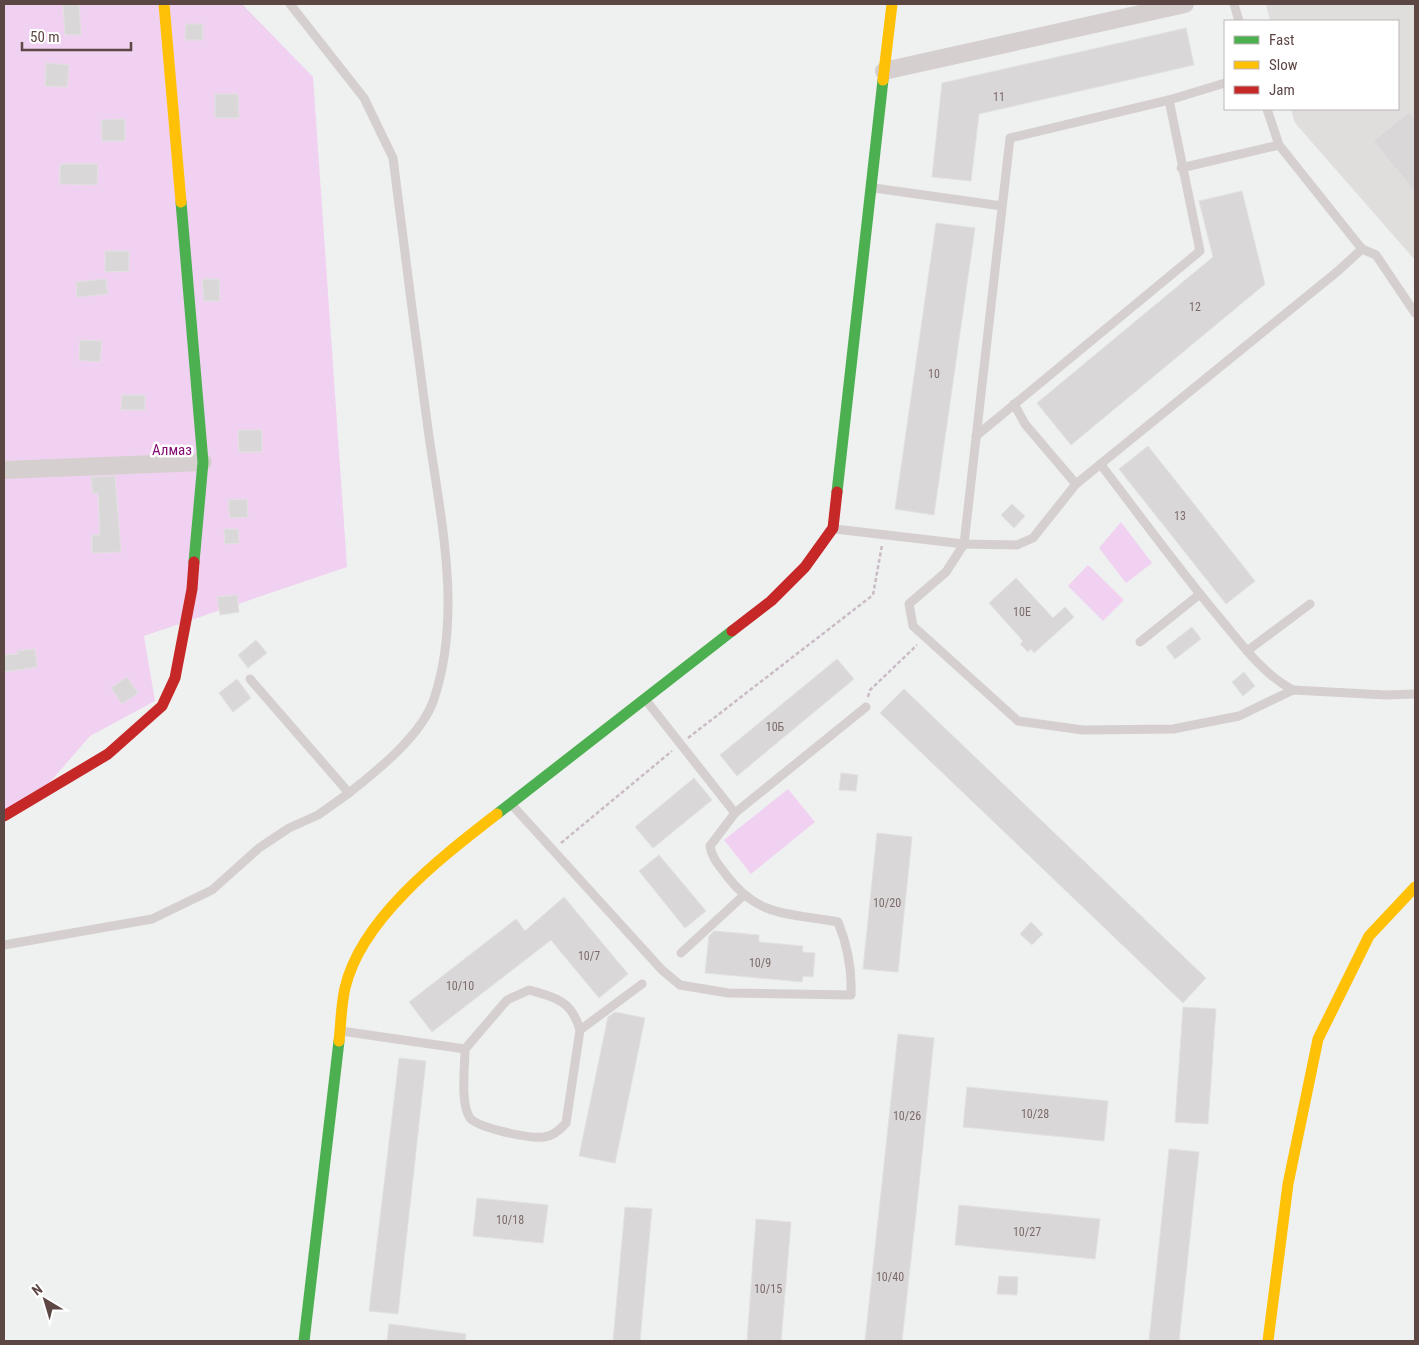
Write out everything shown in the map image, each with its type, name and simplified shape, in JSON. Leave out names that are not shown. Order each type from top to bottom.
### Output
[{"type":"street","points":[[4,816],[108,754],[162,706],[175,678],[192,589],[203,462],[164,4]]},
{"type":"street","points":[[304,1341],[344,988],[359,952],[389,910],[440,858],[771,601],[805,568],[833,528],[892,4]]},
{"type":"street","points":[[884,71],[1186,4]]},
{"type":"street","points":[[4,470],[203,462]]},
{"type":"street","points":[[1268,1341],[1288,1184],[1318,1038],[1369,936],[1415,887]]},
{"type":"lane","points":[[4,945],[152,919],[212,890],[259,848],[289,828],[318,815],[373,774],[412,736],[434,700],[447,640],[446,569],[393,158],[364,98],[290,4]]},
{"type":"lane","points":[[1234,4],[1239,20]]},
{"type":"lane","points":[[1224,83],[1169,100],[1010,138],[964,544],[946,572],[909,604],[913,626],[1018,721],[1083,730],[1173,729],[1239,716],[1293,690]]},
{"type":"lane","points":[[976,436],[1200,251],[1181,168],[1169,100]]},
{"type":"lane","points":[[1268,110],[1280,145],[1362,249],[1376,255],[1415,313]]},
{"type":"lane","points":[[1181,168],[1280,145]]},
{"type":"lane","points":[[871,187],[1002,206]]},
{"type":"lane","points":[[833,528],[964,544],[1016,545],[1033,538],[1076,484],[1331,277],[1362,249]]},
{"type":"lane","points":[[1014,404],[1025,424],[1076,484]]},
{"type":"lane","points":[[1101,465],[1200,594],[1247,651],[1276,681],[1293,690],[1386,695],[1415,694]]},
{"type":"lane","points":[[1140,642],[1200,594]]},
{"type":"lane","points":[[1247,651],[1310,604]]},
{"type":"lane","points":[[250,679],[348,793]]},
{"type":"lane","points":[[645,699],[735,813]]},
{"type":"lane","points":[[511,803],[662,970],[680,985],[728,993],[851,994],[851,982],[843,935],[838,922],[769,910],[743,896],[712,856],[710,846],[735,813],[866,708]]},
{"type":"lane","points":[[681,953],[743,896]]},
{"type":"lane","points":[[580,1030],[642,984]]},
{"type":"lane","points":[[529,990],[559,998],[576,1016],[580,1030],[566,1123],[556,1132],[543,1137],[490,1129],[471,1119],[465,1106],[465,1049],[507,1000],[529,990]]},
{"type":"lane","points":[[340,1031],[465,1049]]},
{"type":"path","points":[[552,850],[680,744],[873,595],[884,534]]},
{"type":"path","points":[[866,708],[870,690],[925,637]]},
{"type":"shaded area","points":[[1266,4],[1415,4],[1415,260],[1295,123],[1291,110],[1399,110],[1399,20],[1270,20]]},
{"type":"green space","name":"Алмаз","points":[[4,4],[242,4],[313,77],[347,567],[144,636],[155,701],[90,736],[38,796],[4,816]]},
{"type":"green space","points":[[1121,522],[1152,563],[1126,583],[1099,548]]},
{"type":"green space","points":[[1088,565],[1124,600],[1103,621],[1068,586]]},
{"type":"green space","points":[[788,789],[815,822],[751,874],[724,840]]},
{"type":"building","points":[[79,4],[81,35],[65,35],[63,5]]},
{"type":"building","points":[[186,24],[203,24],[203,40],[185,40]]},
{"type":"building","points":[[1186,28],[1194,65],[979,114],[971,181],[932,177],[942,83]]},
{"type":"building","points":[[46,63],[69,65],[67,87],[45,86]]},
{"type":"building","points":[[215,94],[238,94],[239,118],[215,118]]},
{"type":"building","points":[[1409,112],[1415,119],[1415,192],[1373,141]]},
{"type":"building","points":[[125,119],[125,141],[102,141],[101,120]]},
{"type":"building","points":[[60,164],[98,164],[97,185],[60,184]]},
{"type":"building","points":[[1242,191],[1265,284],[1071,445],[1037,403],[1213,257],[1199,201]]},
{"type":"building","points":[[936,223],[975,228],[934,515],[895,509]]},
{"type":"building","points":[[105,251],[129,251],[129,271],[105,272]]},
{"type":"building","points":[[106,279],[108,294],[77,297],[76,282]]},
{"type":"building","points":[[202,279],[219,279],[220,301],[204,301]]},
{"type":"building","points":[[80,340],[102,341],[100,362],[79,360]]},
{"type":"building","points":[[122,395],[145,395],[145,410],[121,410]]},
{"type":"building","points":[[238,430],[262,430],[262,452],[239,452]]},
{"type":"building","points":[[1148,446],[1255,581],[1226,604],[1119,469]]},
{"type":"building","points":[[115,476],[121,552],[92,553],[92,535],[100,535],[98,493],[93,494],[91,477]]},
{"type":"building","points":[[247,499],[248,517],[230,518],[228,500]]},
{"type":"building","points":[[1012,504],[1025,516],[1014,528],[1001,515]]},
{"type":"building","points":[[224,529],[238,529],[239,543],[225,544]]},
{"type":"building","points":[[1016,578],[1053,618],[1065,607],[1074,617],[1034,653],[1031,649],[1028,652],[1020,644],[1023,641],[989,603]]},
{"type":"building","points":[[237,595],[239,612],[220,615],[217,597]]},
{"type":"building","points":[[1192,627],[1201,639],[1175,659],[1166,647]]},
{"type":"building","points":[[256,640],[267,653],[248,668],[238,655]]},
{"type":"building","points":[[35,649],[37,667],[4,672],[4,655],[18,654],[17,651]]},
{"type":"building","points":[[837,659],[854,679],[737,776],[720,755]]},
{"type":"building","points":[[1244,672],[1255,686],[1243,696],[1232,682]]},
{"type":"building","points":[[127,677],[138,693],[122,704],[111,688]]},
{"type":"building","points":[[237,679],[251,698],[233,712],[219,693]]},
{"type":"building","points":[[904,689],[1206,978],[1183,1003],[880,713]]},
{"type":"building","points":[[841,773],[858,775],[856,791],[839,790]]},
{"type":"building","points":[[694,778],[712,800],[653,848],[635,827]]},
{"type":"building","points":[[877,833],[912,837],[898,972],[863,969]]},
{"type":"building","points":[[659,855],[706,911],[685,928],[639,871]]},
{"type":"building","points":[[564,897],[628,974],[599,998],[551,940],[432,1032],[409,1002],[516,919],[525,931]]},
{"type":"building","points":[[1031,922],[1043,934],[1032,945],[1020,934]]},
{"type":"building","points":[[714,931],[759,935],[759,942],[803,946],[802,952],[815,953],[813,977],[803,976],[802,982],[705,973],[709,936]]},
{"type":"building","points":[[1183,1007],[1216,1009],[1208,1124],[1175,1122]]},
{"type":"building","points":[[615,1012],[645,1018],[615,1163],[579,1156],[608,1017]]},
{"type":"building","points":[[898,1034],[934,1038],[917,1204],[902,1341],[865,1341]]},
{"type":"building","points":[[399,1058],[426,1061],[398,1314],[369,1311]]},
{"type":"building","points":[[967,1087],[1108,1101],[1104,1141],[963,1127]]},
{"type":"building","points":[[1169,1149],[1199,1152],[1179,1341],[1149,1341]]},
{"type":"building","points":[[477,1198],[548,1205],[543,1243],[473,1236]]},
{"type":"building","points":[[959,1205],[1100,1219],[1095,1259],[955,1245]]},
{"type":"building","points":[[625,1207],[652,1209],[640,1341],[613,1341]]},
{"type":"building","points":[[756,1219],[791,1222],[781,1341],[747,1341]]},
{"type":"building","points":[[999,1276],[1018,1277],[1017,1295],[997,1294]]},
{"type":"building","points":[[389,1324],[466,1334],[465,1341],[387,1341]]},
{"type":"traffic: fast","points":[[837,492],[883,80]]},
{"type":"traffic: fast","points":[[181,202],[203,462],[194,562]]},
{"type":"traffic: fast","points":[[497,814],[732,631]]},
{"type":"traffic: fast","points":[[304,1341],[339,1041]]},
{"type":"traffic: slow","points":[[164,4],[181,202]]},
{"type":"traffic: slow","points":[[883,80],[892,4]]},
{"type":"traffic: slow","points":[[339,1041],[345,988],[354,962],[368,937],[386,913],[429,869],[497,814]]},
{"type":"traffic: slow","points":[[1268,1341],[1288,1184],[1318,1039],[1369,936],[1415,887]]},
{"type":"traffic: jam","points":[[732,631],[771,601],[805,567],[833,528],[837,492]]},
{"type":"traffic: jam","points":[[4,816],[108,754],[162,706],[175,678],[192,589],[194,562]]}]
